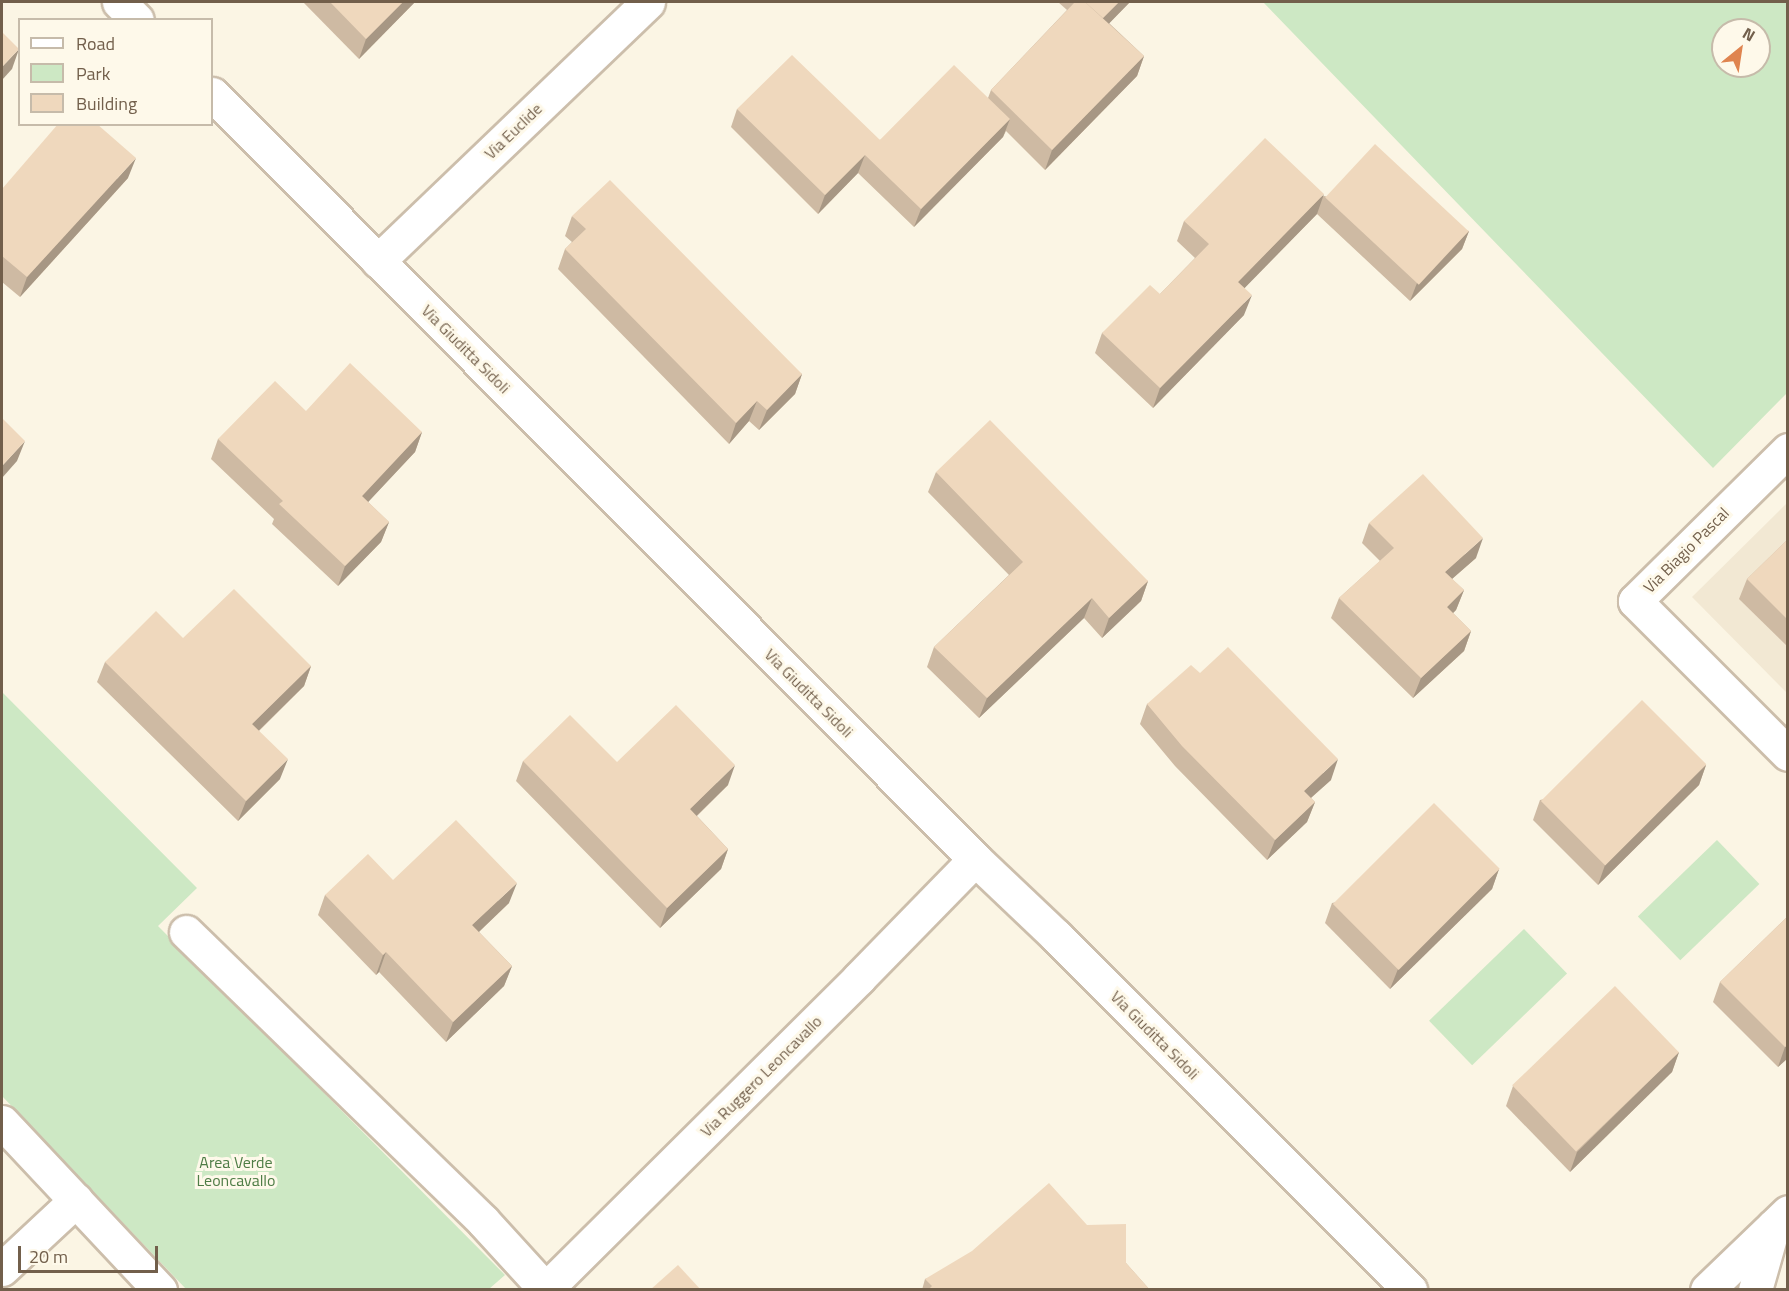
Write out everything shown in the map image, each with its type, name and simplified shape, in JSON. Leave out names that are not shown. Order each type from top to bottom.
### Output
[{"type":"street","points":[[119,2],[135,18]]},
{"type":"street","name":"Via Euclide","points":[[378,261],[648,2]]},
{"type":"street","name":"Via Giuditta Sidoli","points":[[213,95],[975,859],[1056,936],[1410,1290]]},
{"type":"street","name":"Via Biagio Pascal","points":[[1788,450],[1635,601],[1788,754]]},
{"type":"street","name":"Via Ruggero Leoncavallo","points":[[545,1289],[859,978],[975,859]]},
{"type":"street","points":[[186,933],[483,1221],[545,1289]]},
{"type":"street","points":[[2,1122],[160,1290]]},
{"type":"street","points":[[2,1269],[76,1200]]},
{"type":"street","points":[[1707,1290],[1781,1219]]},
{"type":"street","points":[[1755,1290],[1781,1219]]},
{"type":"shaded area","points":[[1787,503],[1787,693],[1692,597]]},
{"type":"green space","points":[[1263,2],[1787,2],[1787,393],[1713,468]]},
{"type":"green space","name":"Area Verde Leoncavallo","points":[[2,692],[197,888],[158,926],[505,1275],[489,1289],[186,1289],[2,1096]]},
{"type":"green space","points":[[1717,840],[1759,884],[1680,960],[1638,916]]},
{"type":"green space","points":[[1524,929],[1567,974],[1472,1065],[1429,1021]]},
{"type":"building","points":[[330,2],[403,2],[366,39]]},
{"type":"building","points":[[1075,2],[1085,2],[1144,56],[1052,150],[991,90]]},
{"type":"building","points":[[1085,2],[1119,2],[1103,18]]},
{"type":"building","points":[[2,32],[18,50],[2,67]]},
{"type":"building","points":[[792,55],[880,140],[954,65],[1010,119],[921,209],[865,155],[825,195],[737,109]]},
{"type":"building","points":[[56,126],[99,126],[136,158],[27,277],[2,256],[2,189]]},
{"type":"building","points":[[1265,138],[1324,194],[1238,282],[1252,295],[1160,388],[1102,333],[1150,285],[1160,294],[1209,244],[1184,221]]},
{"type":"building","points":[[1375,144],[1469,231],[1419,285],[1325,197]]},
{"type":"building","points":[[610,180],[802,374],[767,410],[757,401],[736,423],[565,249],[586,229],[572,216]]},
{"type":"building","points":[[350,363],[422,432],[362,496],[389,522],[345,566],[279,504],[283,501],[218,439],[275,381],[306,411]]},
{"type":"building","points":[[2,418],[25,441],[2,466]]},
{"type":"building","points":[[990,420],[1148,581],[1109,618],[1092,598],[987,698],[934,647],[1023,562],[936,472]]},
{"type":"building","points":[[1423,474],[1483,538],[1445,572],[1464,590],[1447,607],[1471,631],[1421,678],[1339,598],[1394,548],[1369,523]]},
{"type":"building","points":[[1788,539],[1788,620],[1747,579]]},
{"type":"building","points":[[234,589],[311,666],[252,724],[288,759],[246,801],[105,662],[156,611],[183,638]]},
{"type":"building","points":[[1228,647],[1338,759],[1304,791],[1315,802],[1275,840],[1182,746],[1147,704],[1191,665],[1200,673]]},
{"type":"building","points":[[1642,700],[1706,764],[1605,865],[1541,801]]},
{"type":"building","points":[[676,705],[735,765],[690,809],[728,849],[667,908],[523,761],[570,715],[617,762]]},
{"type":"building","points":[[1434,803],[1500,869],[1399,970],[1333,904]]},
{"type":"building","points":[[456,820],[517,883],[472,925],[512,966],[453,1022],[386,952],[383,955],[325,895],[368,854],[393,880]]},
{"type":"building","points":[[1788,916],[1788,1045],[1785,1047],[1720,982]]},
{"type":"building","points":[[1615,986],[1679,1052],[1576,1152],[1512,1085]]},
{"type":"building","points":[[1049,1183],[1087,1225],[1126,1224],[1126,1263],[1150,1290],[928,1290],[932,1286],[925,1279],[972,1251]]},
{"type":"building","points":[[678,1265],[701,1290],[650,1290]]}]
